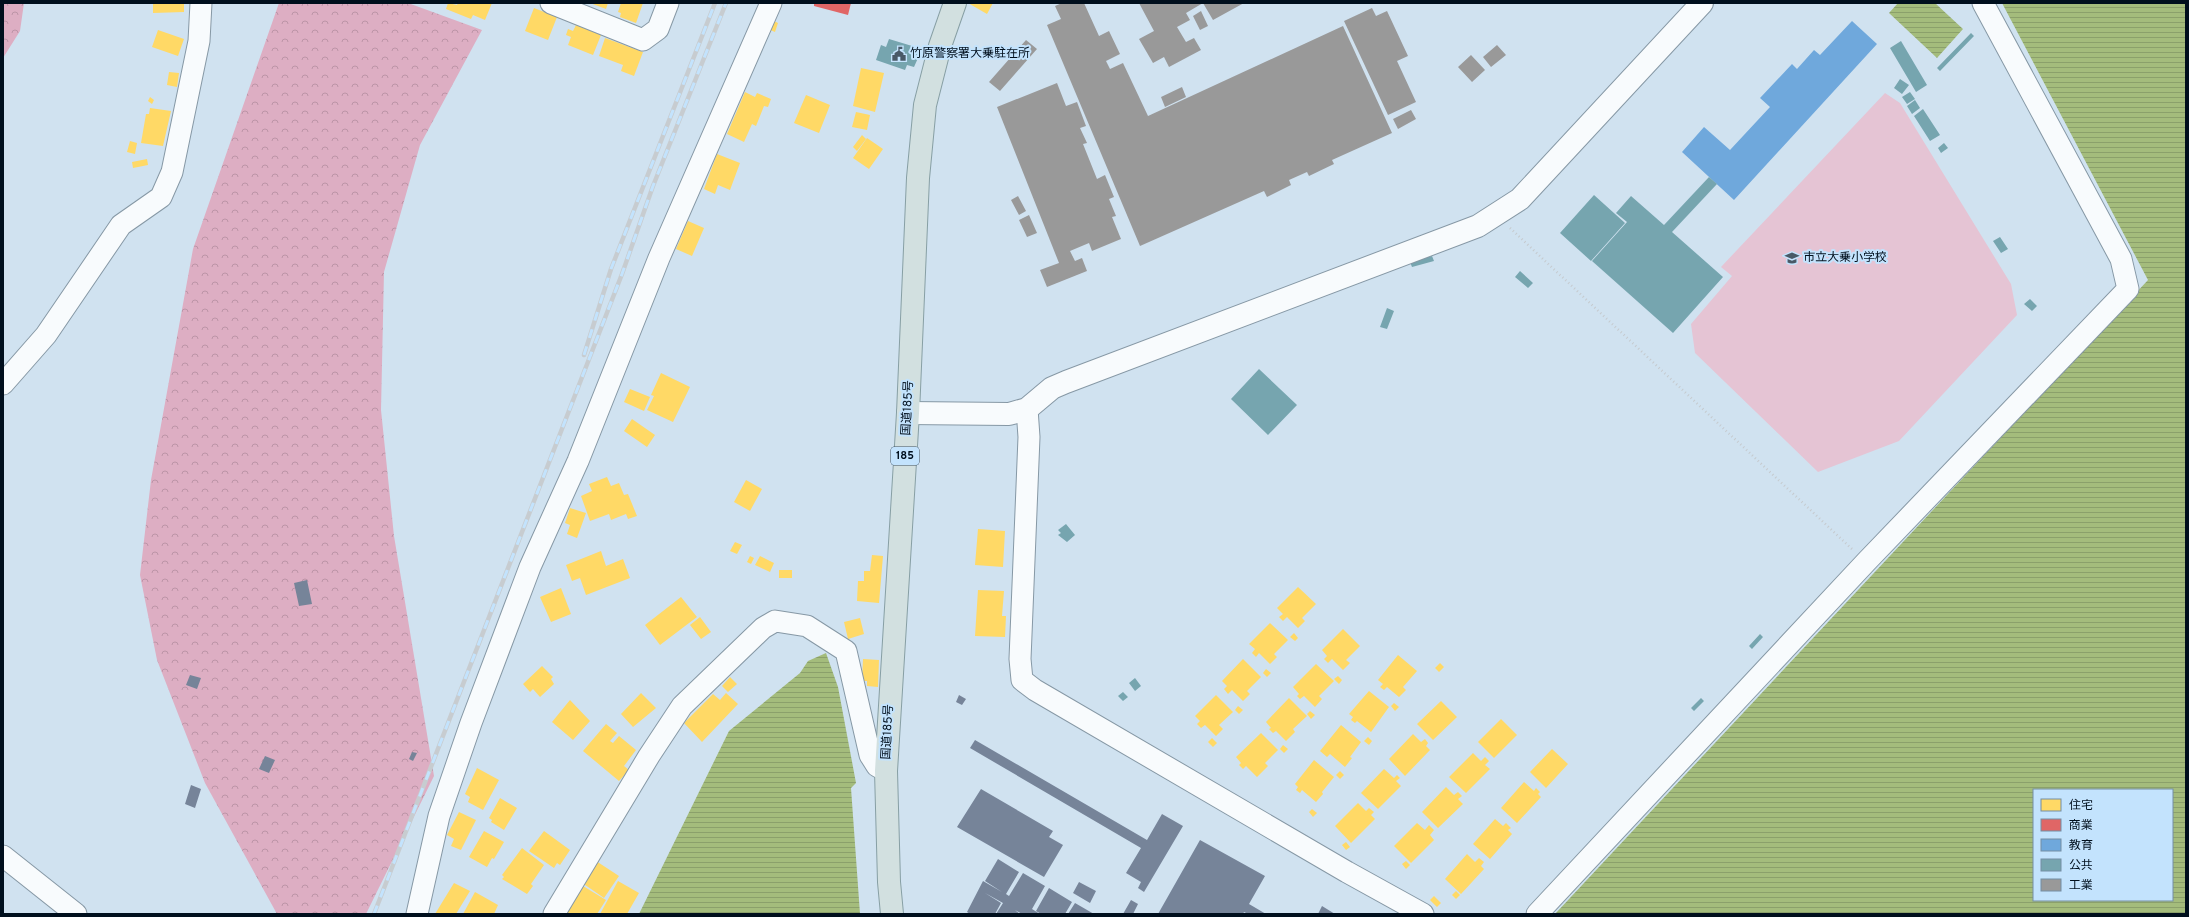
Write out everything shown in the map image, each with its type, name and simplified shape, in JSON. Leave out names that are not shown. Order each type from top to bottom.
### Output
[{"type":"highway","name":"国道185号","points":[[892,914],[889,882],[886,770],[908,413],[918,178],[925,106],[940,46],[955,3]]},
{"type":"street","points":[[3,384],[46,335],[122,225],[161,197],[172,172],[199,41],[201,3]]},
{"type":"street","points":[[563,5],[644,40],[658,29],[668,3]]},
{"type":"street","points":[[417,914],[439,816],[470,723],[530,567],[578,461],[659,258],[771,3]]},
{"type":"street","points":[[908,413],[1009,414],[1027,409],[1052,388],[1066,382],[1478,226],[1520,199],[1702,3]]},
{"type":"street","points":[[1537,914],[1866,562],[2128,289],[2121,259],[1983,3]]},
{"type":"street","points":[[1027,409],[1029,437],[1020,659],[1022,680],[1042,694],[1347,872],[1423,914]]},
{"type":"street","points":[[554,914],[649,756],[682,706],[763,628],[775,621],[807,626],[846,651],[870,755],[877,766],[886,770]]},
{"type":"street","points":[[3,856],[76,914]]},
{"type":"path","points":[[1497,215],[1866,562]]},
{"type":"shaded area","points":[[1898,3],[1935,3],[1963,29],[1937,58],[1889,13]]},
{"type":"shaded area","points":[[2002,3],[2186,3],[2186,914],[1555,914],[2148,280]]},
{"type":"shaded area","points":[[1885,93],[1900,103],[2011,284],[2017,315],[1899,441],[1818,472],[1695,353],[1691,324],[1732,276],[1721,267]]},
{"type":"shaded area","points":[[826,653],[838,687],[856,783],[851,788],[860,914],[639,914],[729,731],[800,673],[808,661]]},
{"type":"green space","points":[[3,3],[24,3],[20,31],[3,58]]},
{"type":"green space","points":[[279,3],[408,3],[482,30],[420,145],[384,272],[381,410],[394,536],[434,776],[366,914],[277,914],[205,783],[157,660],[140,575],[151,480],[193,249]]},
{"type":"building: 住宅","points":[[153,3],[184,3],[184,12],[153,13]]},
{"type":"building: 住宅","points":[[448,3],[457,5],[458,3],[492,3],[485,20],[473,15],[471,19],[446,9]]},
{"type":"building: 住宅","points":[[590,3],[608,3],[606,9]]},
{"type":"building: 住宅","points":[[621,3],[643,3],[636,23],[620,17],[621,13],[618,12]]},
{"type":"building: 住宅","points":[[968,3],[993,3],[987,14]]},
{"type":"building: 住宅","points":[[534,8],[557,17],[548,40],[525,31]]},
{"type":"building: 住宅","points":[[772,20],[778,23],[775,32],[768,29]]},
{"type":"building: 住宅","points":[[576,25],[601,35],[593,55],[568,45],[571,37],[566,35],[568,29],[573,31]]},
{"type":"building: 住宅","points":[[158,30],[184,39],[178,56],[152,47]]},
{"type":"building: 住宅","points":[[605,38],[643,52],[634,76],[621,71],[623,65],[599,56]]},
{"type":"building: 住宅","points":[[861,68],[884,73],[875,112],[853,106]]},
{"type":"building: 住宅","points":[[169,72],[179,73],[177,87],[167,85]]},
{"type":"building: 住宅","points":[[745,92],[755,97],[757,93],[771,99],[768,107],[764,106],[756,126],[752,124],[744,142],[727,134]]},
{"type":"building: 住宅","points":[[806,95],[830,105],[819,133],[794,123]]},
{"type":"building: 住宅","points":[[150,97],[154,100],[152,104],[148,101]]},
{"type":"building: 住宅","points":[[150,108],[171,111],[163,146],[141,143],[146,114],[149,114]]},
{"type":"building: 住宅","points":[[856,112],[870,115],[867,130],[852,127]]},
{"type":"building: 住宅","points":[[862,135],[866,139],[857,151],[853,147]]},
{"type":"building: 住宅","points":[[867,138],[883,149],[869,169],[853,158]]},
{"type":"building: 住宅","points":[[130,141],[137,143],[135,154],[127,152]]},
{"type":"building: 住宅","points":[[717,154],[740,163],[730,190],[718,185],[715,194],[704,189]]},
{"type":"building: 住宅","points":[[147,159],[148,165],[133,168],[132,162]]},
{"type":"building: 住宅","points":[[688,221],[704,228],[692,256],[676,249]]},
{"type":"building: 住宅","points":[[661,373],[690,387],[673,422],[647,410],[654,396],[651,395]]},
{"type":"building: 住宅","points":[[630,389],[650,397],[644,411],[624,402]]},
{"type":"building: 住宅","points":[[632,419],[655,435],[647,447],[624,431]]},
{"type":"building: 住宅","points":[[607,477],[611,486],[619,483],[624,495],[628,494],[637,516],[628,519],[626,514],[611,520],[609,514],[590,521],[581,496],[592,491],[589,484]]},
{"type":"building: 住宅","points":[[746,480],[762,489],[750,511],[734,502]]},
{"type":"building: 住宅","points":[[570,508],[586,513],[577,538],[567,534],[570,525],[565,523]]},
{"type":"building: 住宅","points":[[978,529],[1005,531],[1003,567],[975,565]]},
{"type":"building: 住宅","points":[[735,542],[742,545],[737,554],[730,551]]},
{"type":"building: 住宅","points":[[601,551],[606,566],[623,559],[630,578],[586,595],[580,578],[572,581],[566,565]]},
{"type":"building: 住宅","points":[[872,555],[883,556],[879,603],[857,601],[858,581],[864,581],[864,571],[870,571]]},
{"type":"building: 住宅","points":[[750,556],[754,558],[751,564],[747,562]]},
{"type":"building: 住宅","points":[[760,556],[774,563],[770,572],[755,565]]},
{"type":"building: 住宅","points":[[779,570],[792,570],[792,578],[779,578]]},
{"type":"building: 住宅","points":[[1298,587],[1316,604],[1302,618],[1305,621],[1298,628],[1287,617],[1283,621],[1279,617],[1283,614],[1277,608]]},
{"type":"building: 住宅","points":[[561,588],[571,614],[551,622],[540,597]]},
{"type":"building: 住宅","points":[[978,590],[1004,591],[1002,616],[1006,616],[1005,637],[975,636]]},
{"type":"building: 住宅","points":[[681,597],[697,617],[660,645],[645,625]]},
{"type":"building: 住宅","points":[[700,617],[711,632],[701,639],[690,625]]},
{"type":"building: 住宅","points":[[860,618],[864,634],[848,639],[844,622]]},
{"type":"building: 住宅","points":[[1270,623],[1288,640],[1274,654],[1277,657],[1270,664],[1259,653],[1256,657],[1252,653],[1255,649],[1249,644]]},
{"type":"building: 住宅","points":[[1343,629],[1360,646],[1346,660],[1350,663],[1343,670],[1332,659],[1328,663],[1324,659],[1327,656],[1322,650]]},
{"type":"building: 住宅","points":[[1294,633],[1298,638],[1295,641],[1290,637]]},
{"type":"building: 住宅","points":[[1398,655],[1417,671],[1403,687],[1406,690],[1399,697],[1387,687],[1384,690],[1380,687],[1383,684],[1378,680]]},
{"type":"building: 住宅","points":[[863,659],[879,660],[878,687],[867,686],[867,681],[862,681]]},
{"type":"building: 住宅","points":[[1243,659],[1261,677],[1247,691],[1250,694],[1243,701],[1232,690],[1228,694],[1224,689],[1227,686],[1222,681]]},
{"type":"building: 住宅","points":[[1440,663],[1444,667],[1439,672],[1435,668]]},
{"type":"building: 住宅","points":[[1316,664],[1334,681],[1319,696],[1322,699],[1315,707],[1304,696],[1300,699],[1297,696],[1299,694],[1293,687]]},
{"type":"building: 住宅","points":[[542,666],[553,677],[551,679],[554,684],[540,697],[533,689],[530,692],[523,684]]},
{"type":"building: 住宅","points":[[1266,669],[1271,673],[1267,677],[1263,673]]},
{"type":"building: 住宅","points":[[1338,676],[1342,680],[1339,684],[1334,679]]},
{"type":"building: 住宅","points":[[730,677],[737,684],[728,692],[722,686]]},
{"type":"building: 住宅","points":[[1369,691],[1389,707],[1371,732],[1357,721],[1355,723],[1351,720],[1353,717],[1349,714]]},
{"type":"building: 住宅","points":[[641,693],[656,708],[633,727],[621,714]]},
{"type":"building: 住宅","points":[[726,693],[738,704],[702,742],[684,723],[713,694],[720,700]]},
{"type":"building: 住宅","points":[[1216,695],[1233,712],[1219,725],[1223,729],[1216,736],[1205,725],[1201,728],[1197,724],[1200,721],[1195,716]]},
{"type":"building: 住宅","points":[[1289,698],[1307,716],[1293,729],[1295,732],[1286,741],[1276,731],[1273,733],[1269,729],[1271,728],[1266,722]]},
{"type":"building: 住宅","points":[[570,700],[590,721],[573,740],[552,722]]},
{"type":"building: 住宅","points":[[1441,701],[1457,717],[1433,740],[1417,724]]},
{"type":"building: 住宅","points":[[1394,703],[1399,707],[1395,711],[1391,706]]},
{"type":"building: 住宅","points":[[1238,706],[1243,710],[1239,714],[1235,710]]},
{"type":"building: 住宅","points":[[1310,711],[1315,715],[1311,719],[1307,714]]},
{"type":"building: 住宅","points":[[1501,719],[1517,735],[1494,758],[1478,742]]},
{"type":"building: 住宅","points":[[606,724],[617,733],[610,741],[613,743],[619,736],[636,750],[624,766],[629,770],[619,781],[583,751]]},
{"type":"building: 住宅","points":[[1341,725],[1361,742],[1345,767],[1330,754],[1327,757],[1320,751]]},
{"type":"building: 住宅","points":[[1261,733],[1278,750],[1265,763],[1268,766],[1257,777],[1246,766],[1243,769],[1239,765],[1241,763],[1236,757]]},
{"type":"building: 住宅","points":[[1413,734],[1421,742],[1425,739],[1428,743],[1426,746],[1430,750],[1405,776],[1389,759]]},
{"type":"building: 住宅","points":[[1368,737],[1372,741],[1369,745],[1364,741]]},
{"type":"building: 住宅","points":[[1212,738],[1217,743],[1213,747],[1208,742]]},
{"type":"building: 住宅","points":[[1283,745],[1288,749],[1284,753],[1280,749]]},
{"type":"building: 住宅","points":[[1552,749],[1568,764],[1546,788],[1530,772]]},
{"type":"building: 住宅","points":[[1473,753],[1481,761],[1485,757],[1489,761],[1485,765],[1490,769],[1466,793],[1449,777]]},
{"type":"building: 住宅","points":[[1314,760],[1334,777],[1316,802],[1302,790],[1300,793],[1296,790],[1298,787],[1295,784]]},
{"type":"building: 住宅","points":[[477,768],[499,780],[483,810],[468,802],[470,797],[465,794]]},
{"type":"building: 住宅","points":[[1384,769],[1394,778],[1397,775],[1400,778],[1396,781],[1401,786],[1378,809],[1361,793]]},
{"type":"building: 住宅","points":[[1340,771],[1344,775],[1340,779],[1336,775]]},
{"type":"building: 住宅","points":[[1524,782],[1534,791],[1536,788],[1540,792],[1538,794],[1541,797],[1517,823],[1501,808]]},
{"type":"building: 住宅","points":[[1446,787],[1454,795],[1458,792],[1462,796],[1458,799],[1463,804],[1438,828],[1422,812]]},
{"type":"building: 住宅","points":[[500,798],[517,808],[504,830],[491,822],[492,820],[489,818]]},
{"type":"building: 住宅","points":[[1358,803],[1366,811],[1369,808],[1374,812],[1371,815],[1375,819],[1351,843],[1335,826]]},
{"type":"building: 住宅","points":[[1312,809],[1317,813],[1313,817],[1309,812]]},
{"type":"building: 住宅","points":[[459,812],[476,820],[461,850],[451,846],[454,839],[447,835]]},
{"type":"building: 住宅","points":[[1495,819],[1503,826],[1506,823],[1511,828],[1508,830],[1512,834],[1490,859],[1473,844]]},
{"type":"building: 住宅","points":[[1417,823],[1425,830],[1429,825],[1434,830],[1430,835],[1434,840],[1411,863],[1394,846]]},
{"type":"building: 住宅","points":[[484,831],[504,842],[494,859],[492,858],[487,867],[469,857]]},
{"type":"building: 住宅","points":[[544,831],[570,850],[560,865],[557,863],[554,868],[529,851]]},
{"type":"building: 住宅","points":[[1346,842],[1350,847],[1346,850],[1342,845]]},
{"type":"building: 住宅","points":[[522,848],[544,865],[531,884],[533,886],[527,894],[502,879],[504,877],[502,875]]},
{"type":"building: 住宅","points":[[1467,854],[1475,862],[1479,858],[1484,862],[1481,866],[1484,869],[1461,894],[1445,879]]},
{"type":"building: 住宅","points":[[593,859],[619,876],[604,898],[578,880]]},
{"type":"building: 住宅","points":[[1406,861],[1410,865],[1406,869],[1402,864]]},
{"type":"building: 住宅","points":[[618,881],[639,893],[627,914],[600,914]]},
{"type":"building: 住宅","points":[[454,883],[470,891],[456,914],[435,914]]},
{"type":"building: 住宅","points":[[583,886],[606,900],[597,914],[562,914]]},
{"type":"building: 住宅","points":[[1456,891],[1460,895],[1456,899],[1452,895]]},
{"type":"building: 住宅","points":[[475,892],[498,905],[494,914],[463,914]]},
{"type":"building: 住宅","points":[[1434,896],[1441,903],[1437,907],[1430,900]]},
{"type":"building: 商業","points":[[814,3],[851,3],[848,15],[814,6]]},
{"type":"building: 教育","points":[[1852,21],[1877,44],[1734,200],[1682,152],[1704,127],[1730,150],[1770,107],[1760,98],[1792,64],[1797,69],[1814,50],[1820,55]]},
{"type":"building: 公共","points":[[1971,33],[1974,36],[1940,71],[1937,68]]},
{"type":"building: 公共","name":"竹原警察署大乗駐在所","points":[[889,39],[922,49],[914,67],[907,65],[905,70],[876,60],[881,45],[886,47]]},
{"type":"building: 公共","points":[[1901,41],[1927,85],[1916,92],[1890,48]]},
{"type":"building: 公共","points":[[1900,79],[1909,85],[1902,94],[1894,88]]},
{"type":"building: 公共","points":[[1910,92],[1915,99],[1907,104],[1902,97]]},
{"type":"building: 公共","points":[[1915,100],[1920,108],[1912,114],[1907,106]]},
{"type":"building: 公共","points":[[1923,109],[1940,135],[1930,141],[1914,116]]},
{"type":"building: 公共","points":[[1944,143],[1948,148],[1941,153],[1938,148]]},
{"type":"building: 公共","points":[[1709,177],[1717,184],[1672,232],[1723,277],[1673,333],[1592,261],[1627,222],[1616,213],[1631,196],[1664,225]]},
{"type":"building: 公共","points":[[1594,195],[1625,223],[1591,261],[1560,233]]},
{"type":"building: 公共","points":[[2000,237],[2008,249],[2001,253],[1993,241]]},
{"type":"building: 公共","points":[[1432,256],[1434,261],[1412,267],[1410,262]]},
{"type":"building: 公共","points":[[1520,271],[1533,283],[1528,288],[1515,277]]},
{"type":"building: 公共","points":[[2030,299],[2037,306],[2032,311],[2024,304]]},
{"type":"building: 公共","points":[[1387,308],[1394,311],[1387,329],[1380,327]]},
{"type":"building: 公共","points":[[1259,369],[1297,405],[1268,435],[1231,399]]},
{"type":"building: 公共","points":[[1066,524],[1075,535],[1067,542],[1058,535],[1061,533],[1058,530]]},
{"type":"building: 公共","points":[[1760,634],[1763,637],[1752,649],[1749,646]]},
{"type":"building: 公共","points":[[1135,678],[1141,686],[1135,691],[1129,683]]},
{"type":"building: 公共","points":[[1123,692],[1128,697],[1123,701],[1118,696]]},
{"type":"building: 公共","points":[[1701,698],[1704,701],[1694,711],[1691,708]]},
{"type":"building: 工業","points":[[1062,3],[1084,3],[1099,36],[1109,31],[1120,54],[1106,61],[1110,69],[1123,63],[1148,116],[1343,26],[1392,133],[1332,160],[1334,164],[1309,176],[1307,172],[1289,180],[1291,185],[1267,197],[1264,191],[1140,246],[1047,25],[1061,19],[1055,6]]},
{"type":"building: 工業","points":[[1139,3],[1203,3],[1186,13],[1190,20],[1177,27],[1186,42],[1194,38],[1201,50],[1169,67],[1164,57],[1153,63],[1139,39],[1154,31]]},
{"type":"building: 工業","points":[[1203,3],[1244,3],[1213,20]]},
{"type":"building: 工業","points":[[1372,8],[1376,16],[1387,11],[1408,56],[1397,61],[1416,102],[1388,115],[1344,21]]},
{"type":"building: 工業","points":[[1201,11],[1208,26],[1200,30],[1193,16]]},
{"type":"building: 工業","points":[[1026,40],[1037,49],[1000,91],[989,82]]},
{"type":"building: 工業","points":[[1497,45],[1506,55],[1491,67],[1483,57]]},
{"type":"building: 工業","points":[[1471,55],[1485,70],[1472,82],[1458,67]]},
{"type":"building: 工業","points":[[1057,83],[1066,106],[1077,102],[1086,126],[1080,128],[1087,143],[1083,144],[1097,179],[1105,175],[1114,197],[1109,199],[1116,216],[1112,217],[1121,239],[1092,251],[1089,243],[1070,251],[1075,261],[1082,258],[1087,271],[1047,287],[1040,270],[1059,263],[997,107]]},
{"type":"building: 工業","points":[[1182,87],[1186,97],[1165,107],[1161,97]]},
{"type":"building: 工業","points":[[1411,110],[1416,119],[1398,129],[1393,119]]},
{"type":"building: 工業","points":[[1018,196],[1026,211],[1019,215],[1011,200]]},
{"type":"building: 工業","points":[[1029,215],[1037,233],[1027,237],[1019,220]]},
{"type":"building: その他","points":[[307,580],[312,604],[299,606],[294,583]]},
{"type":"building: その他","points":[[190,675],[201,678],[197,689],[186,685]]},
{"type":"building: その他","points":[[959,695],[966,699],[962,705],[956,702]]},
{"type":"building: その他","points":[[975,740],[1147,840],[1162,814],[1183,826],[1144,892],[1138,888],[1141,882],[1126,873],[1141,848],[970,748]]},
{"type":"building: その他","points":[[412,752],[417,753],[413,761],[409,759]]},
{"type":"building: その他","points":[[265,756],[275,760],[269,773],[259,769]]},
{"type":"building: その他","points":[[191,785],[201,789],[195,808],[185,804]]},
{"type":"building: その他","points":[[981,789],[1053,831],[1049,837],[1063,845],[1044,877],[957,827]]},
{"type":"building: その他","points":[[1200,840],[1265,876],[1249,904],[1266,914],[1248,914],[1244,912],[1243,914],[1158,914]]},
{"type":"building: その他","points":[[998,859],[1019,872],[1006,894],[1009,896],[1023,873],[1045,886],[1032,909],[1040,914],[1022,914],[1015,910],[1020,914],[996,914],[1003,903],[985,893],[1001,903],[995,914],[970,914],[967,912],[983,881],[1002,892],[985,881]]},
{"type":"building: その他","points":[[1079,882],[1096,891],[1090,903],[1073,893]]},
{"type":"building: その他","points":[[1049,888],[1072,902],[1065,914],[1041,914],[1036,911]]},
{"type":"building: その他","points":[[1131,900],[1138,904],[1133,914],[1123,914]]},
{"type":"building: その他","points":[[1075,903],[1094,914],[1068,914]]},
{"type":"building: その他","points":[[1322,906],[1335,914],[1318,914]]},
{"type":"railway","points":[[584,355],[611,269],[715,3]]},
{"type":"railway","points":[[374,914],[622,274],[653,186],[726,3]]},
{"type":"place","name":"竹原警察署大乗駐在所","points":[[899,54]]},
{"type":"place","name":"市立大乗小学校","points":[[1792,258]]}]
